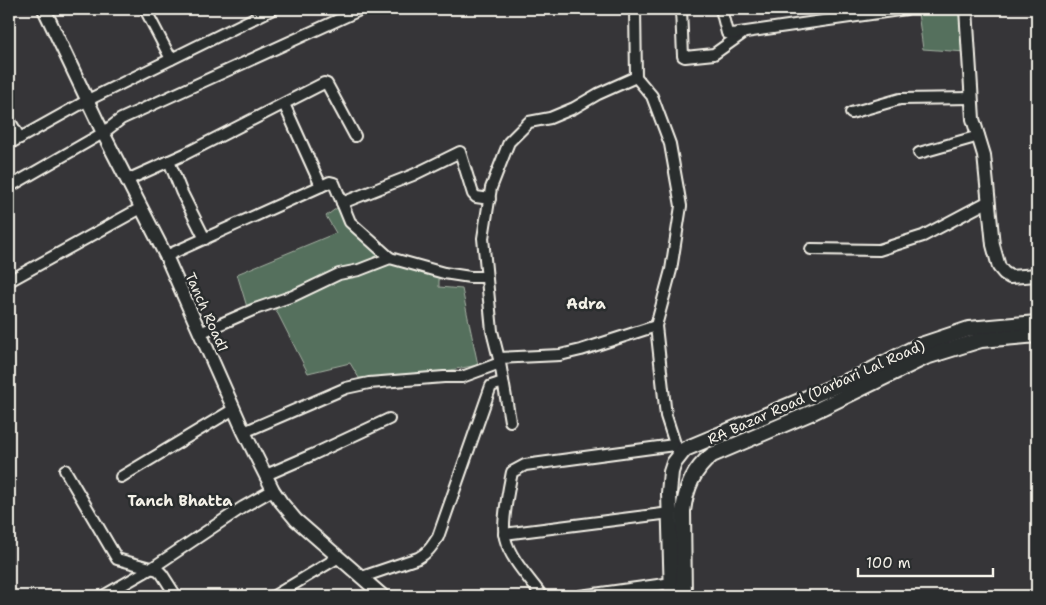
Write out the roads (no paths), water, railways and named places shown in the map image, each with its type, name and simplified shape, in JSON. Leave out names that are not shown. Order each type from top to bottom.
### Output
[{"type":"main road","name":"RA Bazar Road (Darbari Lal Road)","points":[[676,451],[685,449],[864,374],[918,346],[969,329],[1037,323]]},
{"type":"main road","name":"RA Bazar Road (Darbari Lal Road)","points":[[684,596],[683,511],[685,497],[695,473],[712,456],[813,412],[926,357],[981,340],[1037,335]]},
{"type":"main road","points":[[672,590],[671,472],[676,451]]},
{"type":"street","name":"Tanch Road1","points":[[44,9],[103,132],[166,256],[244,432],[273,490],[296,520],[383,596]]},
{"type":"street","points":[[146,9],[171,59]]},
{"type":"street","points":[[9,187],[122,119],[362,9]]},
{"type":"street","points":[[542,596],[512,555],[504,534],[506,499],[512,472],[525,464],[676,451],[666,416],[656,326],[671,270],[681,206],[670,144],[652,96],[636,77],[635,9]]},
{"type":"street","points":[[681,9],[683,56],[685,57],[714,54],[745,32]]},
{"type":"street","points":[[721,9],[726,33],[732,34],[906,9]]},
{"type":"street","points":[[966,9],[973,119],[984,155],[993,245],[999,267],[1010,277],[1037,274]]},
{"type":"street","points":[[9,144],[88,100],[269,10]]},
{"type":"street","points":[[510,421],[492,331],[486,277],[483,238],[491,188],[509,142],[529,122],[550,118],[574,108],[598,94],[636,77]]},
{"type":"street","points":[[127,180],[169,161],[324,83],[327,84],[355,136]]},
{"type":"street","points":[[851,113],[900,99],[972,98]]},
{"type":"street","points":[[284,104],[321,186]]},
{"type":"street","points":[[9,120],[20,138]]},
{"type":"street","points":[[919,153],[979,136]]},
{"type":"street","points":[[342,203],[413,175],[460,152],[473,194],[476,197],[490,199]]},
{"type":"street","points":[[169,161],[181,191],[205,238]]},
{"type":"street","points":[[166,256],[330,182],[334,183],[350,222],[390,258],[444,273],[470,277],[486,277]]},
{"type":"street","points":[[810,249],[879,250],[923,236],[989,201]]},
{"type":"street","points":[[9,281],[142,208]]},
{"type":"street","points":[[200,333],[255,309],[293,296],[338,274],[360,270],[390,258]]},
{"type":"street","points":[[244,432],[346,388],[369,383],[462,377],[499,361],[560,355],[656,326]]},
{"type":"street","points":[[362,577],[418,558],[431,548],[438,537],[491,386],[503,382]]},
{"type":"street","points":[[121,477],[234,409]]},
{"type":"street","points":[[266,475],[389,418]]},
{"type":"street","points":[[65,470],[117,559],[120,562],[152,568],[162,574],[176,596]]},
{"type":"street","points":[[103,596],[152,568],[242,507],[273,490]]},
{"type":"street","points":[[504,534],[670,512]]},
{"type":"street","points":[[274,596],[339,557]]},
{"type":"street","points":[[580,596],[672,590]]},
{"type":"district","name":"Adra","points":[[586,304]]},
{"type":"district","name":"Tanch Bhatta","points":[[180,501]]}]
